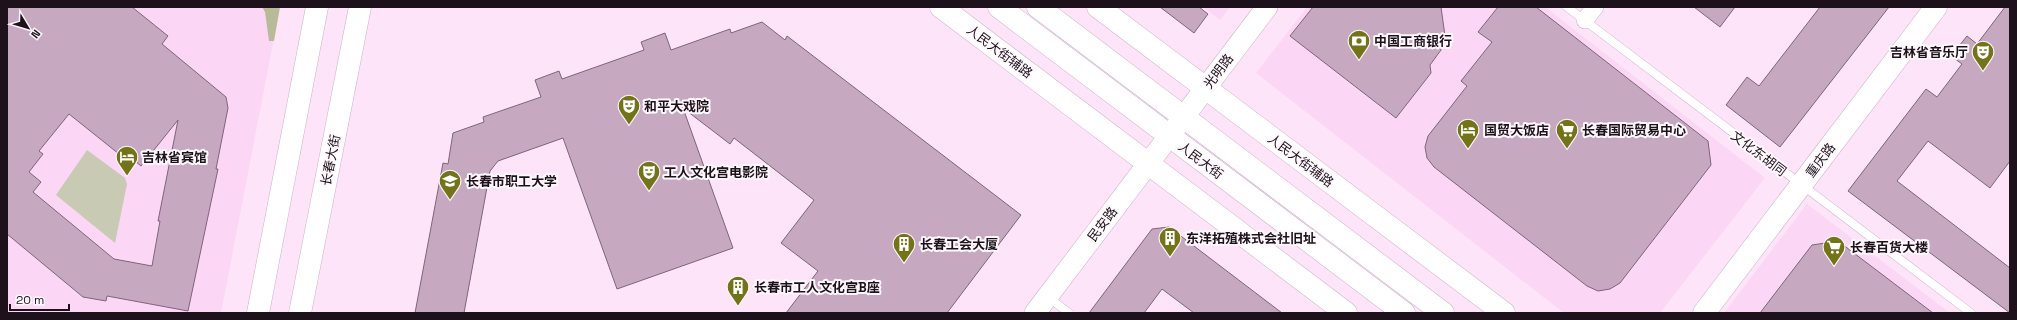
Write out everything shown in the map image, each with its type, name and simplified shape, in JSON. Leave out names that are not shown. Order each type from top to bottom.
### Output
[{"type":"main road","points":[[258,313],[317,7]]},
{"type":"main road","name":"人民大街辅路","points":[[942,7],[1346,313]]},
{"type":"main road","name":"人民大街","points":[[999,7],[1404,313]]},
{"type":"main road","name":"人民大街","points":[[1038,7],[1443,313]]},
{"type":"main road","name":"人民大街辅路","points":[[1098,7],[1504,313]]},
{"type":"main road","name":"重庆路","points":[[1704,313],[1936,7]]},
{"type":"main road","name":"长春大街","points":[[300,313],[360,11]]},
{"type":"street","name":"光明路","points":[[1169,136],[1267,7]]},
{"type":"street","name":"民安路","points":[[1035,313],[1169,136]]},
{"type":"lane","name":"文化东胡同","points":[[1567,7],[1590,14],[1801,184],[1971,313]]},
{"type":"lane","points":[[1048,297],[1069,313]]},
{"type":"shaded area","name":"吉林省宾馆","points":[[7,7],[280,7],[221,313],[7,313]]},
{"type":"shaded area","points":[[1203,7],[1230,7],[1220,20]]},
{"type":"shaded area","points":[[1307,7],[1545,7],[1765,178],[1660,313],[1564,313],[1256,73]]},
{"type":"shaded area","points":[[1807,204],[1950,313],[1724,313]]},
{"type":"green space","points":[[262,7],[280,7],[274,41],[269,41],[265,12]]},
{"type":"green space","points":[[87,150],[125,178],[127,184],[115,243],[56,195]]},
{"type":"building","points":[[7,7],[132,7],[168,36],[162,44],[226,97],[228,108],[216,169],[218,169],[188,311],[107,296],[106,301],[83,297],[7,234]],"holes":[[[69,114],[119,154],[122,150],[141,166],[178,120],[158,221],[160,221],[152,266],[114,259],[33,192],[41,182],[29,172],[43,154],[39,151]]]},
{"type":"building","points":[[1160,7],[1199,7],[1208,14],[1194,33]]},
{"type":"building","name":"中国工商银行","points":[[1313,7],[1441,7],[1445,36],[1440,42],[1441,50],[1430,65],[1431,73],[1396,118],[1290,36]]},
{"type":"building","name":"长春国际贸易中心","points":[[1498,7],[1536,7],[1708,141],[1711,165],[1620,283],[1610,289],[1598,291],[1587,286],[1434,167],[1427,158],[1425,147],[1428,136],[1467,86],[1461,81],[1492,42],[1478,32]]},
{"type":"building","points":[[1694,7],[1735,7],[1720,27]]},
{"type":"building","points":[[1820,7],[1889,7],[1780,147],[1726,105],[1747,77],[1759,86]]},
{"type":"building","points":[[2005,7],[2010,7],[2010,161],[1990,188],[1928,141],[1897,181],[2010,268],[2010,313],[1848,191],[1926,89],[1937,97],[1962,64],[1951,56],[1967,36],[1977,44]]},
{"type":"building","points":[[762,22],[785,40],[787,36],[1021,215],[947,313],[786,313],[818,271],[781,243],[814,200],[734,138],[730,144],[683,108],[733,248],[617,289],[563,138],[498,161],[490,171],[464,313],[415,313],[443,163],[448,164],[453,133],[484,122],[483,117],[541,97],[535,80],[559,71],[562,79],[644,50],[641,42],[665,33],[671,50],[730,29],[731,33]]},
{"type":"building","name":"东洋拓殖株式会社旧址","points":[[1169,227],[1282,313],[1194,313],[1162,289],[1144,313],[1089,313],[1152,229]]},
{"type":"building","name":"长春百货大楼","points":[[1838,241],[1933,313],[1760,313],[1812,245]]},
{"type":"place","name":"中国工商银行","points":[[1359,60]]},
{"type":"place","name":"吉林省音乐厅","points":[[1983,72]]},
{"type":"place","name":"和平大戏院","points":[[629,126]]},
{"type":"place","name":"国贸大饭店","points":[[1468,150]]},
{"type":"place","name":"长春国际贸易中心","points":[[1567,150]]},
{"type":"place","name":"吉林省宾馆","points":[[127,176]]},
{"type":"place","name":"工人文化宫电影院","points":[[649,192]]},
{"type":"place","name":"长春市职工大学","points":[[450,200]]},
{"type":"place","name":"东洋拓殖株式会社旧址","points":[[1170,258]]},
{"type":"place","name":"长春工会大厦","points":[[904,264]]},
{"type":"place","name":"长春百货大楼","points":[[1834,266]]},
{"type":"place","name":"长春市工人文化宫B座","points":[[738,306]]}]
